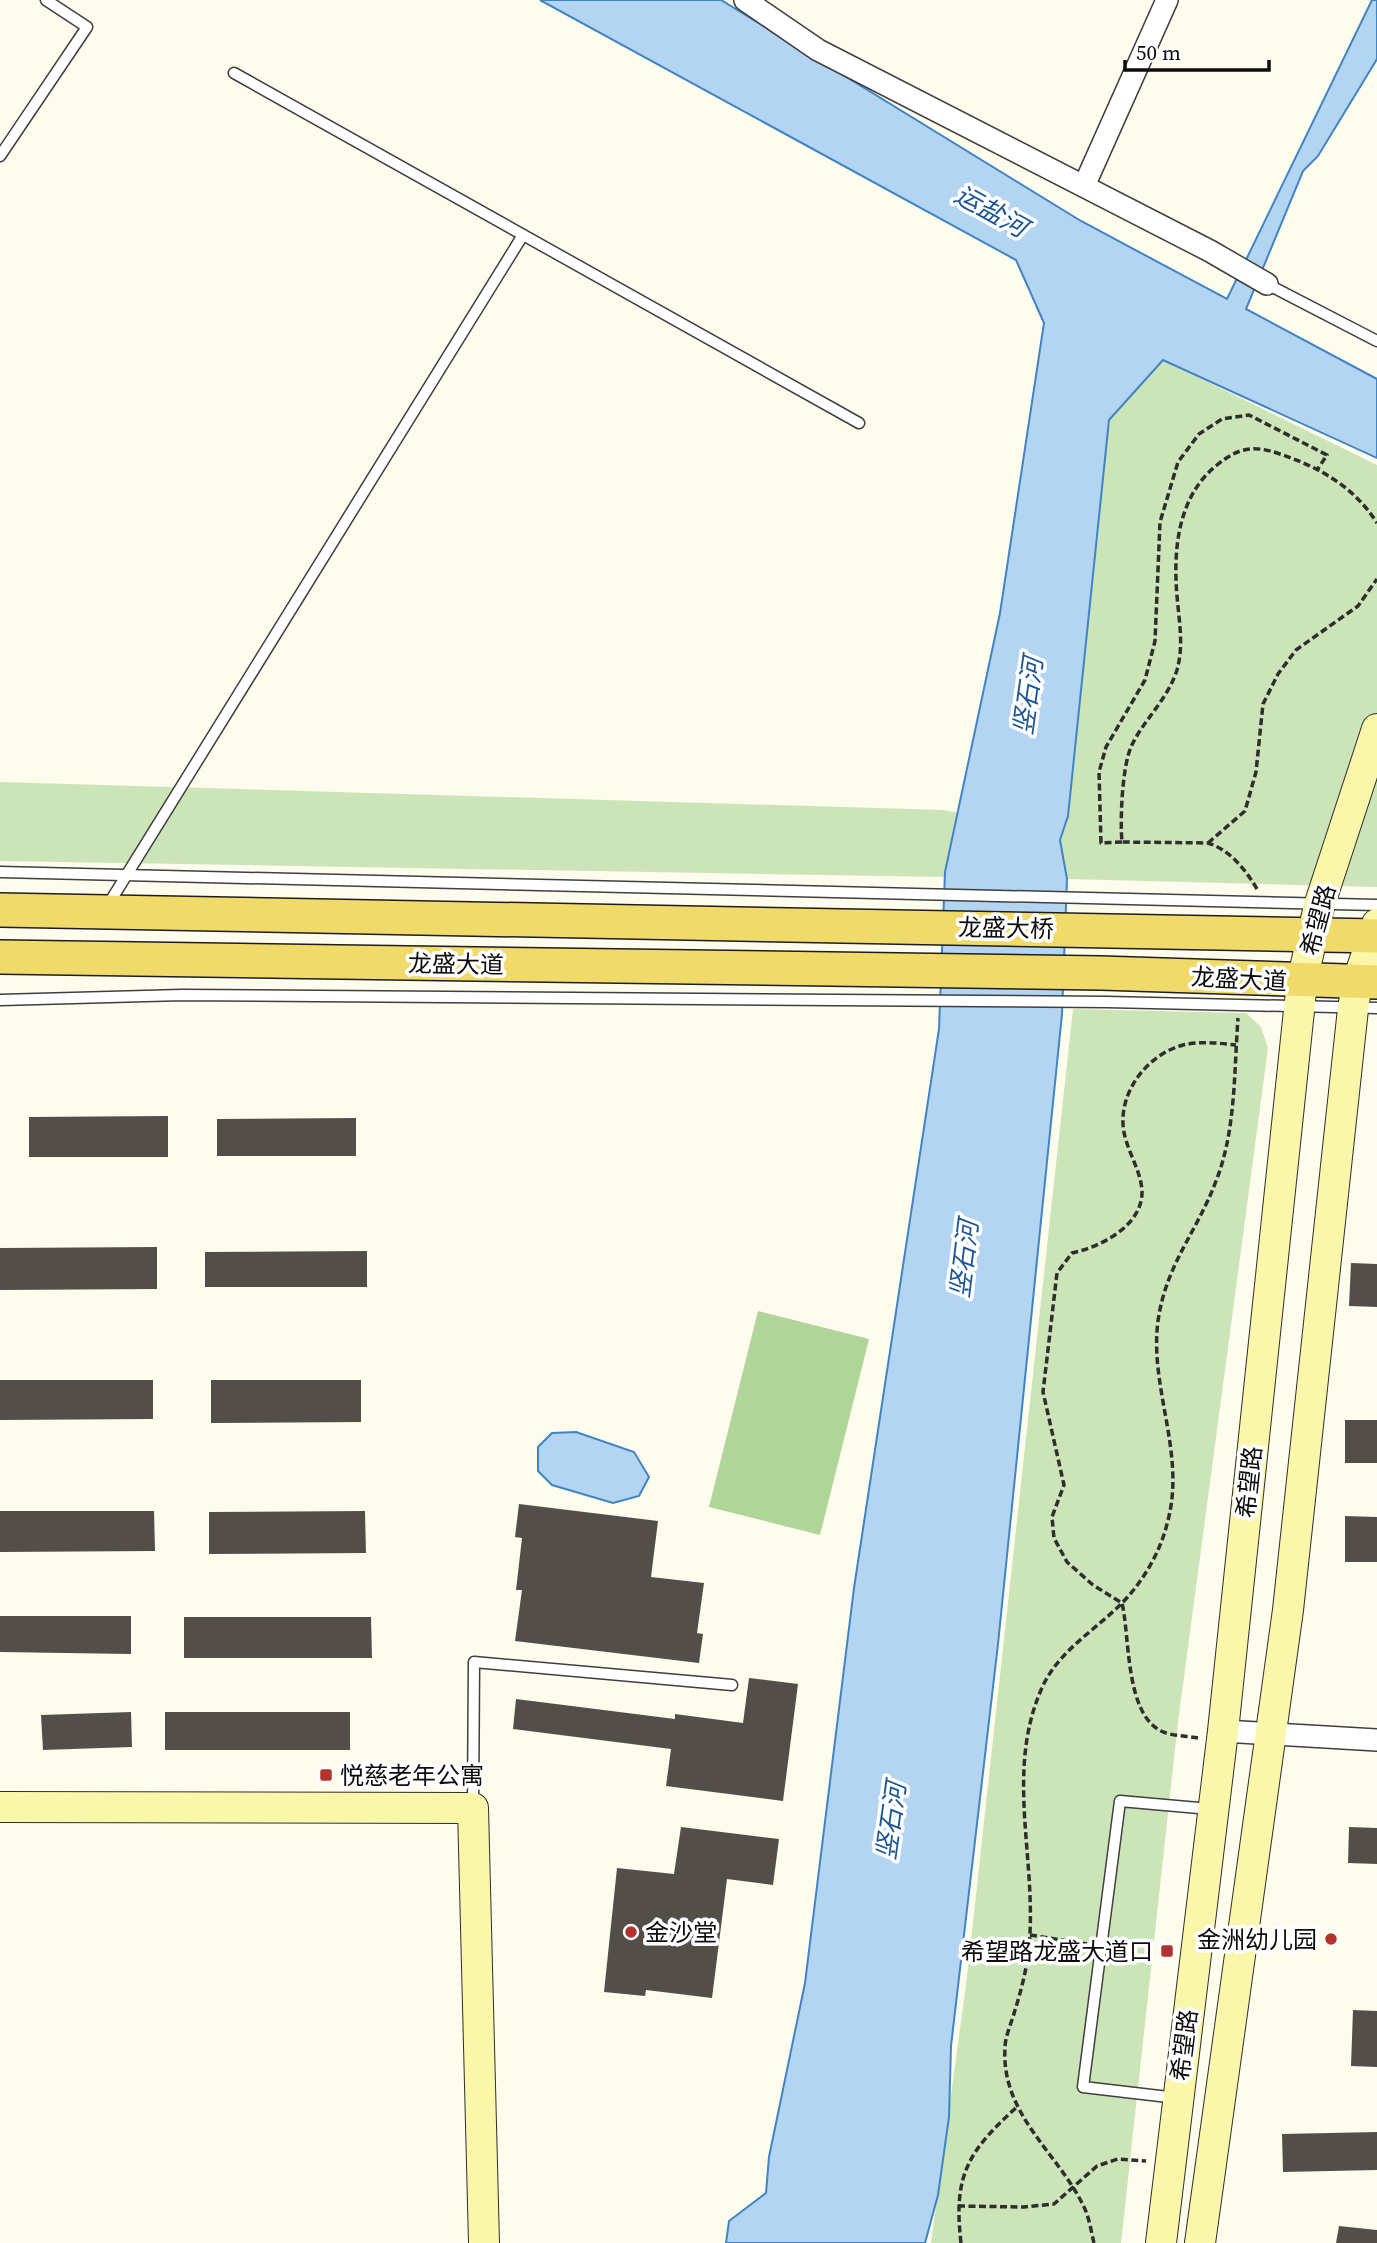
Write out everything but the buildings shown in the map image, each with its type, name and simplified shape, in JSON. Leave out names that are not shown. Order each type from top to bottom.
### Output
[{"type":"main road","name":"希望路","points":[[1161,2243],[1222,1737],[1301,995],[1315,921],[1377,729]]},
{"type":"main road","name":"龙盛大道","points":[[0,910],[910,927]]},
{"type":"main road","name":"龙盛大道","points":[[1102,929],[1315,921],[1376,925]]},
{"type":"main road","name":"希望路","points":[[1200,2243],[1288,1611],[1376,925]]},
{"type":"main road","name":"龙盛大桥","points":[[910,927],[1102,929]]},
{"type":"main road","name":"龙盛大道","points":[[0,957],[912,971]]},
{"type":"main road","name":"龙盛大桥","points":[[912,971],[1104,988]]},
{"type":"main road","name":"龙盛大道","points":[[1104,988],[1366,996]]},
{"type":"main road","points":[[0,1807],[473,1808],[484,2243]]},
{"type":"street","points":[[745,0],[818,50],[1084,186],[1267,284]]},
{"type":"street","points":[[1084,186],[1167,0]]},
{"type":"street","points":[[1222,1737],[1269,1735],[1377,1740]]},
{"type":"lane","points":[[0,156],[87,27],[46,0]]},
{"type":"lane","points":[[234,73],[859,423]]},
{"type":"lane","points":[[104,912],[523,235]]},
{"type":"lane","points":[[1267,284],[1377,341]]},
{"type":"lane","points":[[0,872],[1121,896],[1265,903],[1315,921]]},
{"type":"lane","points":[[0,1000],[182,995],[921,1003],[1104,988],[1239,1005],[1301,995]]},
{"type":"lane","points":[[473,1808],[474,1662],[732,1685]]},
{"type":"lane","points":[[1177,2098],[1083,2087],[1119,1801],[1213,1809]]},
{"type":"path","points":[[1265,903],[1246,871],[1221,847],[1208,843],[1101,843],[1099,772],[1106,747],[1145,680],[1155,642],[1160,522],[1178,462],[1199,434],[1222,419],[1249,415],[1327,455],[1317,470]]},
{"type":"path","points":[[1122,842],[1120,818],[1131,748],[1164,700],[1177,669],[1182,639],[1175,569],[1185,506],[1202,477],[1229,455],[1259,446],[1317,470],[1362,499],[1377,523]]},
{"type":"path","points":[[1208,843],[1245,811],[1256,772],[1264,704],[1278,674],[1296,650],[1357,606],[1377,579]]},
{"type":"path","points":[[1094,2243],[1085,2208],[1022,2119],[1007,2075],[1004,2047],[1025,1979],[1030,1936],[1031,1896],[1022,1815],[1030,1724],[1042,1688],[1064,1655],[1122,1603],[1149,1569],[1167,1524],[1174,1479],[1172,1446],[1157,1351],[1158,1324],[1171,1270],[1216,1181],[1226,1145],[1239,1005]]},
{"type":"path","points":[[1222,1737],[1160,1731],[1142,1712],[1130,1672],[1128,1628],[1122,1603],[1093,1585],[1067,1562],[1054,1538],[1052,1517],[1064,1485],[1043,1392],[1057,1273],[1072,1253],[1097,1248],[1138,1213],[1142,1191],[1123,1125],[1125,1099],[1138,1077],[1159,1055],[1182,1045],[1208,1042],[1236,1045]]},
{"type":"path","points":[[1030,1936],[1101,1946]]},
{"type":"path","points":[[961,2243],[958,2206],[960,2181],[973,2156],[1018,2106]]},
{"type":"path","points":[[958,2206],[1024,2207],[1054,2204],[1097,2166],[1118,2159],[1169,2163]]},
{"type":"green space","points":[[1163,360],[1377,465],[1377,887],[1067,879],[1060,840],[1068,816],[1109,420]]},
{"type":"green space","points":[[0,782],[944,810],[958,813],[945,877],[0,861]]},
{"type":"green space","points":[[1073,1009],[1246,1013],[1261,1027],[1268,1048],[1178,1722],[1121,2243],[931,2243],[967,1977]]},
{"type":"green space","points":[[758,1311],[869,1339],[820,1535],[709,1507]]},
{"type":"water","points":[[540,0],[721,0],[1081,221],[1227,299],[1372,0],[1377,0],[1377,59],[1318,156],[1303,171],[1246,309],[1377,379],[1377,458],[1163,360],[1109,420],[1068,816],[1060,840],[1067,879],[1062,1014],[998,1644],[951,2046],[949,2117],[938,2195],[925,2243],[726,2243],[729,2221],[766,2193],[769,2157],[805,1983],[854,1588],[939,1029],[945,872],[1000,613],[1044,323],[1016,260]]},
{"type":"water","points":[[576,1432],[634,1452],[649,1477],[639,1496],[613,1503],[552,1485],[538,1471],[538,1447],[552,1433]]},
{"type":"place","name":"悦慈老年公寓","points":[[326,1775]]},
{"type":"place","name":"金沙堂","points":[[631,1932]]},
{"type":"place","name":"金洲幼儿园","points":[[1331,1939]]},
{"type":"place","name":"希望路龙盛大道口","points":[[1167,1951]]},
{"type":"water label","name":"运盐河","points":[[991,211]]},
{"type":"water label","name":"竖石河","points":[[1028,696]]},
{"type":"water label","name":"竖石河","points":[[964,1259]]},
{"type":"water label","name":"竖石河","points":[[891,1821]]}]
